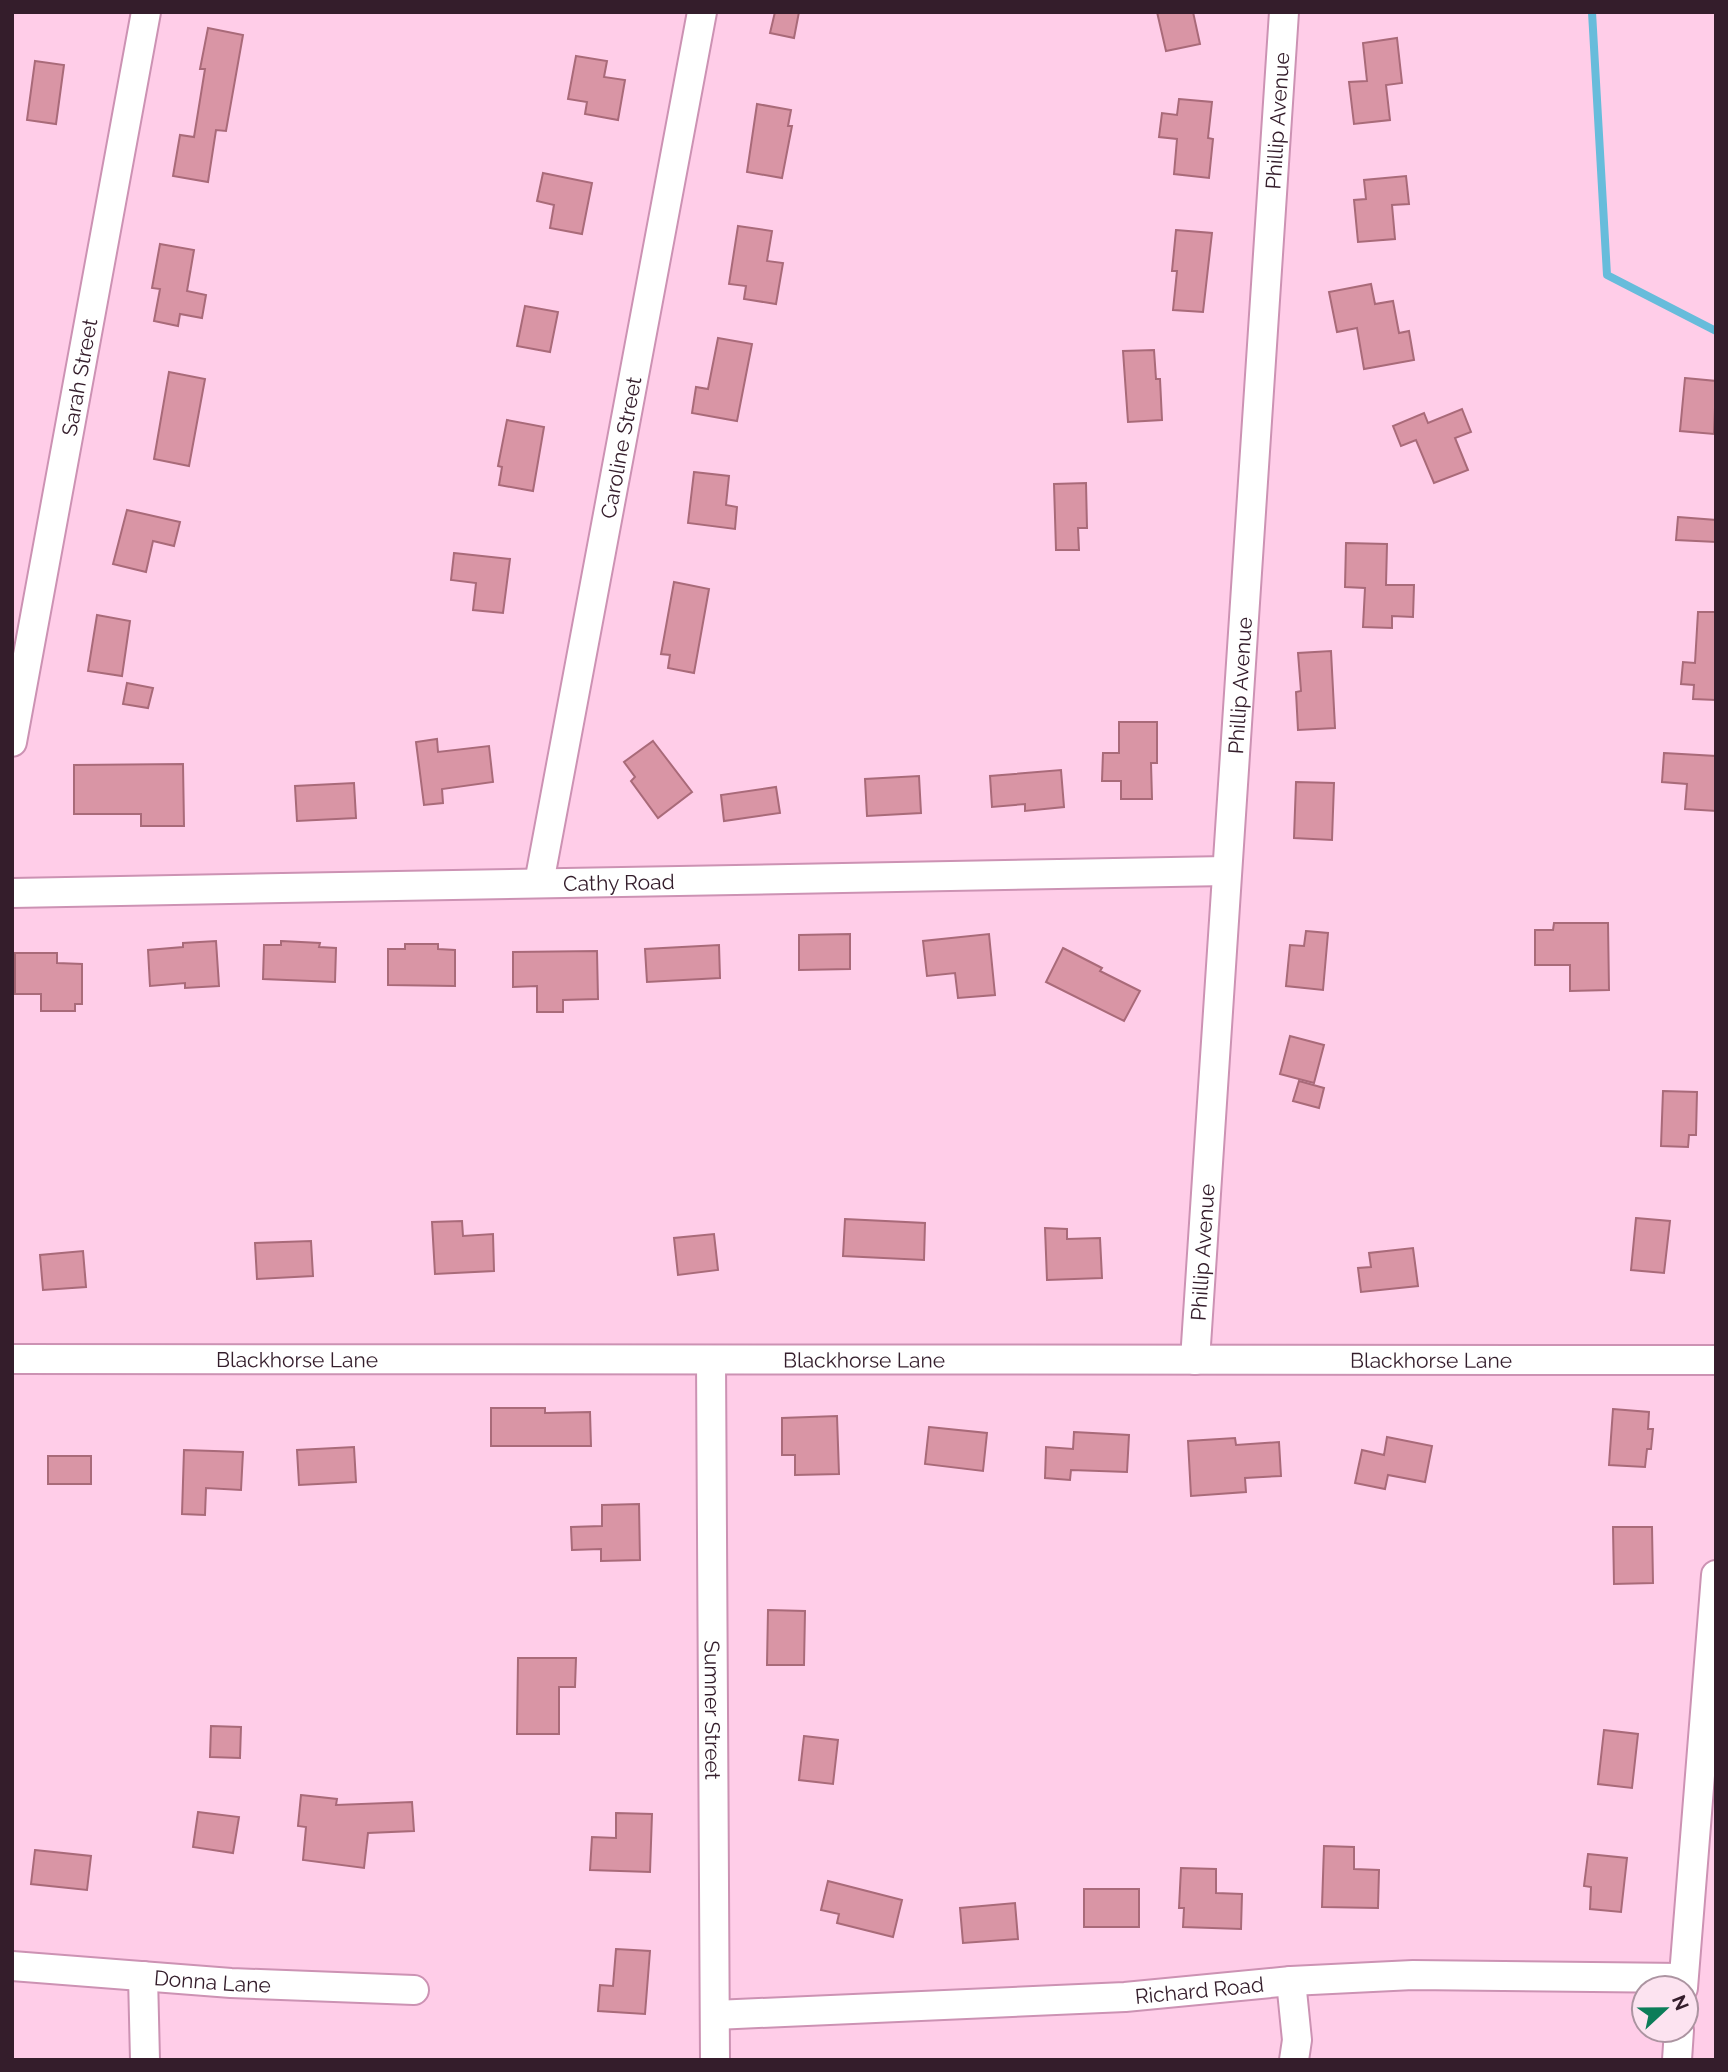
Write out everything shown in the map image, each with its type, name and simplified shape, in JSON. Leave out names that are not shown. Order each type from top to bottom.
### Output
[{"type":"street","name":"Sarah Street","points":[[12,742],[146,12]]},
{"type":"street","name":"Caroline Street","points":[[539,883],[702,12]]},
{"type":"street","name":"Phillip Avenue","points":[[1195,1360],[1284,12]]},
{"type":"street","name":"Cathy Road","points":[[12,893],[1227,871]]},
{"type":"street","name":"Blackhorse Lane","points":[[12,1359],[1716,1360]]},
{"type":"street","name":"Sumner Street","points":[[711,1360],[715,2060]]},
{"type":"street","points":[[1684,1974],[1716,1575]]},
{"type":"street","name":"Donna Lane","points":[[12,1966],[231,1983],[414,1990]]},
{"type":"street","name":"Richard Road","points":[[715,2015],[1134,1996],[1291,1981],[1437,1974],[1630,1981]]},
{"type":"street","points":[[143,1976],[145,2060]]},
{"type":"street","points":[[1291,1981],[1297,2040],[1294,2060]]},
{"type":"building","points":[[775,12],[799,12],[794,38],[770,33]]},
{"type":"building","points":[[1157,12],[1193,12],[1200,44],[1166,51]]},
{"type":"building","points":[[208,28],[243,35],[226,131],[216,130],[208,182],[173,176],[180,135],[194,137],[205,69],[200,69]]},
{"type":"building","points":[[1397,38],[1402,83],[1386,85],[1390,120],[1354,124],[1349,82],[1367,81],[1363,43]]},
{"type":"building","points":[[576,56],[607,61],[604,77],[625,80],[618,120],[585,114],[587,102],[568,99]]},
{"type":"building","points":[[35,61],[64,65],[56,124],[27,120]]},
{"type":"building","points":[[1179,99],[1212,102],[1208,138],[1213,139],[1209,178],[1174,174],[1177,139],[1159,137],[1162,113],[1177,115]]},
{"type":"building","points":[[757,104],[791,110],[788,126],[792,126],[782,178],[747,172]]},
{"type":"building","points":[[543,173],[592,183],[582,234],[550,228],[554,205],[537,201]]},
{"type":"building","points":[[1406,176],[1409,204],[1392,205],[1395,239],[1358,242],[1354,200],[1366,199],[1364,180]]},
{"type":"building","points":[[738,226],[772,231],[767,261],[783,263],[776,304],[744,299],[746,286],[729,284]]},
{"type":"building","points":[[1176,230],[1212,233],[1203,312],[1173,310],[1177,271],[1172,271]]},
{"type":"building","points":[[160,244],[194,250],[187,291],[206,295],[202,318],[180,314],[178,326],[154,321],[160,289],[152,288]]},
{"type":"building","points":[[1371,284],[1375,304],[1393,301],[1399,333],[1409,331],[1414,360],[1364,369],[1357,328],[1337,332],[1329,292]]},
{"type":"building","points":[[525,306],[558,312],[550,352],[517,346]]},
{"type":"building","points":[[718,338],[752,344],[737,421],[692,413],[696,387],[708,389]]},
{"type":"building","points":[[1154,350],[1156,379],[1160,379],[1162,420],[1128,422],[1123,351]]},
{"type":"building","points":[[169,372],[205,379],[189,466],[154,459]]},
{"type":"building","points":[[1685,378],[1716,381],[1714,434],[1680,431]]},
{"type":"building","points":[[1462,409],[1471,432],[1455,438],[1468,470],[1434,483],[1416,440],[1401,446],[1393,426],[1424,413],[1428,423]]},
{"type":"building","points":[[507,420],[544,427],[533,491],[499,485],[502,467],[498,466]]},
{"type":"building","points":[[694,472],[729,476],[726,505],[737,507],[735,529],[688,523]]},
{"type":"building","points":[[1086,483],[1087,528],[1078,528],[1079,550],[1056,550],[1054,484]]},
{"type":"building","points":[[127,510],[180,522],[174,546],[153,541],[146,572],[113,564]]},
{"type":"building","points":[[1678,517],[1716,520],[1716,542],[1676,540]]},
{"type":"building","points":[[1346,543],[1387,544],[1386,585],[1414,585],[1413,617],[1392,616],[1392,628],[1363,627],[1365,588],[1345,587]]},
{"type":"building","points":[[454,553],[510,559],[503,613],[473,610],[476,583],[451,580]]},
{"type":"building","points":[[674,582],[709,589],[694,673],[668,668],[670,655],[661,654]]},
{"type":"building","points":[[1698,612],[1716,612],[1716,700],[1693,699],[1694,685],[1681,684],[1683,662],[1695,663]]},
{"type":"building","points":[[97,615],[130,621],[122,676],[88,671]]},
{"type":"building","points":[[1331,651],[1335,728],[1298,730],[1296,692],[1301,691],[1298,653]]},
{"type":"building","points":[[127,683],[153,688],[148,708],[123,704]]},
{"type":"building","points":[[1119,722],[1157,722],[1157,763],[1151,763],[1152,799],[1121,799],[1121,781],[1102,781],[1103,753],[1119,753]]},
{"type":"building","points":[[437,739],[438,752],[489,746],[493,782],[442,789],[443,803],[424,805],[416,742]]},
{"type":"building","points":[[653,741],[692,792],[658,818],[631,781],[635,777],[624,762]]},
{"type":"building","points":[[1664,753],[1716,756],[1716,811],[1685,809],[1687,784],[1662,782]]},
{"type":"building","points":[[183,764],[184,826],[141,826],[141,814],[74,814],[74,765]]},
{"type":"building","points":[[1061,770],[1064,807],[1025,811],[1025,804],[992,807],[990,776]]},
{"type":"building","points":[[919,776],[921,813],[867,816],[865,779]]},
{"type":"building","points":[[1296,782],[1334,783],[1332,840],[1294,838]]},
{"type":"building","points":[[354,783],[356,818],[297,821],[295,786]]},
{"type":"building","points":[[776,787],[780,813],[724,821],[721,795]]},
{"type":"building","points":[[1554,923],[1608,923],[1609,990],[1570,991],[1570,965],[1535,965],[1535,930],[1553,930]]},
{"type":"building","points":[[1306,931],[1328,933],[1323,990],[1286,986],[1290,945],[1304,946]]},
{"type":"building","points":[[850,934],[850,969],[799,970],[799,935]]},
{"type":"building","points":[[989,934],[995,995],[958,998],[955,973],[927,976],[923,941]]},
{"type":"building","points":[[216,941],[219,986],[185,988],[185,983],[150,986],[148,950],[183,947],[183,943]]},
{"type":"building","points":[[281,941],[320,943],[319,947],[336,948],[335,982],[263,979],[264,945],[281,945]]},
{"type":"building","points":[[405,944],[438,944],[438,949],[455,950],[455,986],[388,985],[388,949],[405,949]]},
{"type":"building","points":[[719,945],[720,978],[647,982],[645,949]]},
{"type":"building","points":[[1063,948],[1140,991],[1124,1021],[1046,982]]},
{"type":"building","points":[[597,951],[598,999],[563,1000],[563,1012],[537,1012],[537,986],[513,987],[513,952]]},
{"type":"building","points":[[15,953],[57,953],[57,963],[82,964],[82,1004],[75,1004],[75,1011],[41,1011],[41,994],[15,994]]},
{"type":"building","points":[[1290,1036],[1324,1045],[1314,1083],[1280,1074]]},
{"type":"building","points":[[1299,1081],[1324,1088],[1319,1108],[1293,1101]]},
{"type":"building","points":[[1663,1091],[1697,1092],[1696,1135],[1689,1135],[1688,1147],[1661,1146]]},
{"type":"building","points":[[1636,1218],[1670,1221],[1664,1273],[1631,1270]]},
{"type":"building","points":[[845,1219],[925,1223],[924,1260],[843,1256]]},
{"type":"building","points":[[462,1221],[463,1236],[493,1234],[494,1271],[435,1274],[432,1222]]},
{"type":"building","points":[[1045,1228],[1067,1229],[1067,1239],[1100,1238],[1102,1278],[1047,1280]]},
{"type":"building","points":[[714,1234],[718,1270],[678,1275],[674,1238]]},
{"type":"building","points":[[311,1241],[313,1276],[257,1279],[255,1243]]},
{"type":"building","points":[[1413,1248],[1418,1286],[1361,1292],[1358,1268],[1371,1267],[1369,1253]]},
{"type":"building","points":[[83,1251],[86,1287],[43,1290],[40,1255]]},
{"type":"building","points":[[491,1408],[545,1408],[545,1413],[590,1412],[591,1446],[491,1446]]},
{"type":"building","points":[[1613,1409],[1649,1412],[1648,1429],[1653,1429],[1651,1449],[1647,1449],[1645,1467],[1609,1465]]},
{"type":"building","points":[[837,1416],[839,1474],[795,1475],[795,1455],[782,1455],[782,1418]]},
{"type":"building","points":[[929,1427],[987,1433],[983,1471],[925,1464]]},
{"type":"building","points":[[1074,1432],[1129,1435],[1127,1472],[1071,1470],[1070,1480],[1045,1478],[1046,1447],[1073,1449]]},
{"type":"building","points":[[1387,1437],[1432,1446],[1425,1482],[1388,1475],[1385,1489],[1355,1483],[1362,1450],[1384,1455]]},
{"type":"building","points":[[1235,1438],[1236,1445],[1279,1442],[1281,1476],[1245,1478],[1246,1492],[1191,1496],[1188,1441]]},
{"type":"building","points":[[354,1447],[356,1482],[299,1485],[297,1450]]},
{"type":"building","points":[[184,1450],[243,1452],[241,1490],[206,1488],[205,1515],[182,1514]]},
{"type":"building","points":[[48,1456],[91,1456],[91,1484],[48,1484]]},
{"type":"building","points":[[639,1504],[640,1560],[601,1561],[601,1549],[572,1550],[571,1527],[602,1526],[602,1505]]},
{"type":"building","points":[[1613,1527],[1652,1527],[1653,1583],[1614,1584]]},
{"type":"building","points":[[768,1610],[805,1611],[804,1665],[767,1665]]},
{"type":"building","points":[[518,1658],[576,1658],[575,1687],[559,1687],[559,1734],[517,1734]]},
{"type":"building","points":[[211,1726],[241,1727],[240,1758],[210,1757]]},
{"type":"building","points":[[1604,1730],[1638,1734],[1632,1788],[1598,1784]]},
{"type":"building","points":[[804,1736],[838,1740],[833,1784],[799,1780]]},
{"type":"building","points":[[301,1795],[337,1799],[336,1805],[412,1802],[414,1831],[368,1833],[364,1868],[303,1860],[306,1827],[298,1826]]},
{"type":"building","points":[[198,1812],[239,1817],[233,1853],[193,1847]]},
{"type":"building","points":[[616,1813],[652,1814],[650,1872],[590,1870],[592,1837],[616,1838]]},
{"type":"building","points":[[1324,1846],[1354,1847],[1354,1869],[1379,1870],[1378,1908],[1322,1907]]},
{"type":"building","points":[[35,1850],[91,1856],[87,1890],[31,1884]]},
{"type":"building","points":[[1588,1854],[1627,1858],[1621,1912],[1590,1909],[1591,1887],[1584,1886]]},
{"type":"building","points":[[1181,1868],[1216,1869],[1216,1893],[1242,1894],[1241,1929],[1183,1927],[1184,1908],[1179,1908]]},
{"type":"building","points":[[828,1881],[902,1900],[893,1937],[837,1923],[839,1914],[821,1910]]},
{"type":"building","points":[[1084,1889],[1139,1889],[1139,1927],[1084,1927]]},
{"type":"building","points":[[1015,1903],[1018,1939],[963,1943],[960,1908]]},
{"type":"building","points":[[616,1949],[650,1951],[645,2014],[598,2011],[600,1985],[613,1986]]},
{"type":"waterway","points":[[1592,12],[1607,275],[1716,331]]}]
